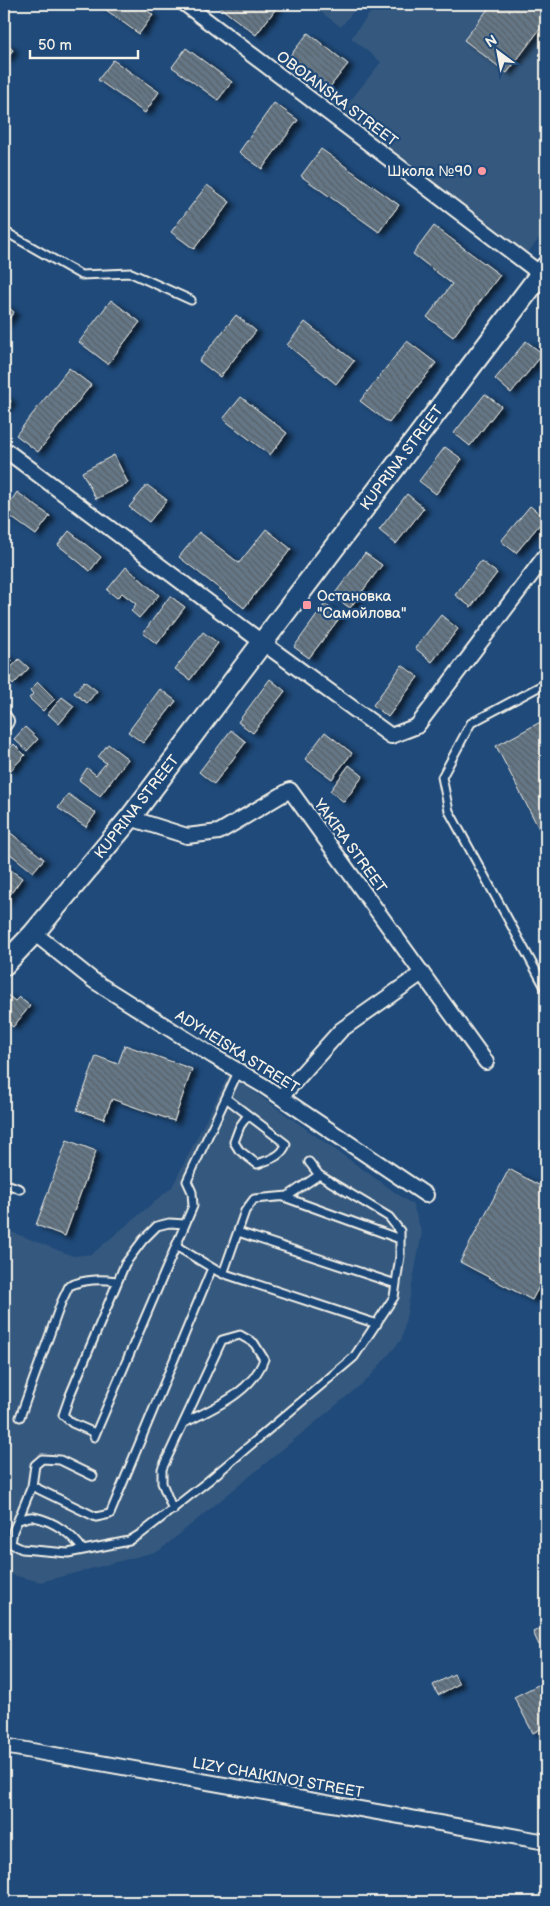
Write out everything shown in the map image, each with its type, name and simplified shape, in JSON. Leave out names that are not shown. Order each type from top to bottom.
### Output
[{"type":"main road","name":"KUPRINA STREET","points":[[5,963],[34,933],[130,818],[545,273]]},
{"type":"street","name":"OBOIANSKA STREET","points":[[185,4],[545,273]]},
{"type":"street","points":[[4,449],[263,643],[391,736],[417,726],[546,555]]},
{"type":"street","points":[[4,718],[6,721],[4,724]]},
{"type":"street","name":"YAKIRA STREET","points":[[130,818],[187,836],[220,832],[290,790],[486,1062]]},
{"type":"street","name":"ADYHEISKA STREET","points":[[34,933],[94,981],[281,1097],[426,1195]]},
{"type":"street","points":[[281,1097],[340,1030],[422,974]]},
{"type":"street","name":"LIZY CHAIKINOI STREET","points":[[4,1746],[546,1842]]},
{"type":"lane","points":[[4,231],[82,275],[131,273],[191,300]]},
{"type":"lane","points":[[546,683],[471,723],[442,777],[449,812],[546,989]]},
{"type":"lane","points":[[185,1224],[168,1223],[157,1226],[143,1240],[125,1264],[117,1282],[63,1416],[94,1435],[193,1206],[192,1192],[187,1181],[238,1072]]},
{"type":"lane","points":[[226,1098],[286,1144],[284,1151],[273,1159],[257,1164],[239,1150],[234,1142],[240,1126],[248,1115]]},
{"type":"lane","points":[[92,1476],[60,1460],[42,1459],[35,1465],[32,1486],[13,1531],[11,1544],[22,1549],[68,1553],[129,1541],[142,1534],[208,1481],[354,1357],[377,1324],[394,1296],[400,1232],[389,1217],[319,1174],[309,1162]]},
{"type":"lane","points":[[223,1274],[245,1211],[254,1199],[288,1196],[309,1183],[319,1174]]},
{"type":"lane","points":[[4,1184],[20,1188]]},
{"type":"lane","points":[[284,1197],[400,1239]]},
{"type":"lane","points":[[238,1232],[396,1284]]},
{"type":"lane","points":[[176,1246],[223,1274],[377,1324]]},
{"type":"lane","points":[[32,1486],[96,1517],[110,1514],[212,1268]]},
{"type":"lane","points":[[20,1417],[61,1303],[69,1286],[97,1279],[117,1282]]},
{"type":"lane","points":[[173,1510],[162,1483],[162,1469],[222,1340],[240,1335],[254,1343],[264,1359],[259,1372],[231,1399],[184,1424]]},
{"type":"lane","points":[[18,1520],[32,1517],[56,1526],[74,1538],[83,1550]]},
{"type":"shaded area","points":[[310,4],[359,4],[341,27]]},
{"type":"shaded area","name":"Школа №90","points":[[377,4],[546,4],[546,230],[526,255],[342,111],[381,62],[351,38]]},
{"type":"shaded area","points":[[229,1074],[413,1205],[422,1233],[402,1339],[368,1379],[159,1551],[41,1582],[4,1573],[4,1229],[73,1256],[92,1254],[172,1187]]},
{"type":"building","points":[[98,4],[138,4],[153,15],[139,34]]},
{"type":"building","points":[[219,4],[274,4],[278,6],[256,35],[218,6]]},
{"type":"building","points":[[492,4],[535,4],[546,13],[546,21],[507,73],[464,40]]},
{"type":"building","points":[[308,33],[348,64],[326,92],[286,61]]},
{"type":"building","points":[[4,42],[13,50],[4,62]]},
{"type":"building","points":[[186,48],[232,82],[218,100],[172,67]]},
{"type":"building","points":[[113,60],[159,92],[145,113],[98,80]]},
{"type":"building","points":[[274,103],[298,120],[262,169],[239,152]]},
{"type":"building","points":[[321,149],[399,205],[379,232],[301,176]]},
{"type":"building","points":[[207,185],[230,202],[194,249],[171,232]]},
{"type":"building","points":[[434,226],[500,275],[453,337],[427,317],[452,284],[413,254]]},
{"type":"building","points":[[111,300],[140,322],[108,364],[79,342]]},
{"type":"building","points":[[4,304],[14,312],[4,325]]},
{"type":"building","points":[[236,315],[256,331],[220,377],[199,361]]},
{"type":"building","points":[[305,322],[354,361],[336,384],[287,345]]},
{"type":"building","points":[[407,341],[436,363],[389,423],[360,401]]},
{"type":"building","points":[[526,341],[543,354],[511,393],[495,379]]},
{"type":"building","points":[[69,368],[91,385],[38,452],[16,435]]},
{"type":"building","points":[[485,394],[501,406],[470,446],[454,433]]},
{"type":"building","points":[[4,395],[11,401],[4,410]]},
{"type":"building","points":[[241,397],[287,433],[270,455],[223,419]]},
{"type":"building","points":[[445,447],[462,459],[436,494],[419,481]]},
{"type":"building","points":[[114,455],[128,483],[96,499],[82,472]]},
{"type":"building","points":[[147,485],[167,500],[149,522],[129,507]]},
{"type":"building","points":[[17,492],[50,516],[36,535],[4,512]]},
{"type":"building","points":[[407,494],[424,508],[396,544],[379,530]]},
{"type":"building","points":[[530,506],[545,518],[516,553],[501,541]]},
{"type":"building","points":[[266,529],[291,549],[244,608],[179,557],[199,532],[239,563]]},
{"type":"building","points":[[69,531],[101,557],[90,571],[58,545]]},
{"type":"building","points":[[365,553],[382,565],[350,608],[333,596]]},
{"type":"building","points":[[481,561],[497,573],[471,607],[455,595]]},
{"type":"building","points":[[126,567],[159,595],[139,618],[131,611],[136,604],[122,593],[117,598],[107,590]]},
{"type":"building","points":[[170,596],[185,607],[157,644],[143,633]]},
{"type":"building","points":[[325,604],[341,616],[309,658],[294,647]]},
{"type":"building","points":[[441,615],[458,629],[432,662],[415,648]]},
{"type":"building","points":[[203,632],[218,643],[190,680],[175,669]]},
{"type":"building","points":[[4,653],[13,661],[4,670]]},
{"type":"building","points":[[19,659],[29,668],[13,685],[4,675]]},
{"type":"building","points":[[402,665],[418,677],[388,717],[373,705]]},
{"type":"building","points":[[270,679],[285,691],[253,733],[238,722]]},
{"type":"building","points":[[84,681],[97,691],[87,703],[74,693]]},
{"type":"building","points":[[38,682],[55,699],[43,711],[29,698],[33,694],[30,690]]},
{"type":"building","points":[[160,689],[176,701],[143,743],[128,732]]},
{"type":"building","points":[[62,697],[74,706],[59,724],[48,714]]},
{"type":"building","points":[[546,719],[546,842],[496,746]]},
{"type":"building","points":[[25,727],[38,739],[27,751],[14,739]]},
{"type":"building","points":[[231,730],[246,742],[214,784],[199,772]]},
{"type":"building","points":[[325,732],[352,753],[332,779],[305,759]]},
{"type":"building","points":[[14,744],[25,755],[10,771],[4,765],[4,755]]},
{"type":"building","points":[[108,744],[128,759],[100,796],[79,780],[87,768],[96,775],[106,763],[98,757]]},
{"type":"building","points":[[349,765],[363,776],[344,802],[330,791]]},
{"type":"building","points":[[68,794],[96,813],[86,827],[58,808]]},
{"type":"building","points":[[8,831],[44,859],[33,872],[4,849],[4,836]]},
{"type":"building","points":[[4,865],[22,878],[4,903]]},
{"type":"building","points":[[5,993],[15,1001],[19,997],[30,1006],[13,1027],[4,1020]]},
{"type":"building","points":[[125,1045],[192,1069],[174,1121],[112,1099],[104,1119],[77,1110],[96,1056],[118,1064]]},
{"type":"building","points":[[67,1140],[96,1151],[65,1236],[36,1225]]},
{"type":"building","points":[[509,1169],[546,1189],[546,1274],[532,1300],[460,1262]]},
{"type":"building","points":[[546,1626],[546,1642],[539,1645],[533,1632]]},
{"type":"building","points":[[454,1674],[459,1684],[438,1695],[433,1685]]},
{"type":"building","points":[[546,1681],[546,1726],[533,1733],[514,1697]]},
{"type":"place","name":"Школа №90","points":[[482,171]]},
{"type":"place","name":"Остановка \"Самойлова\"","points":[[307,605]]}]
